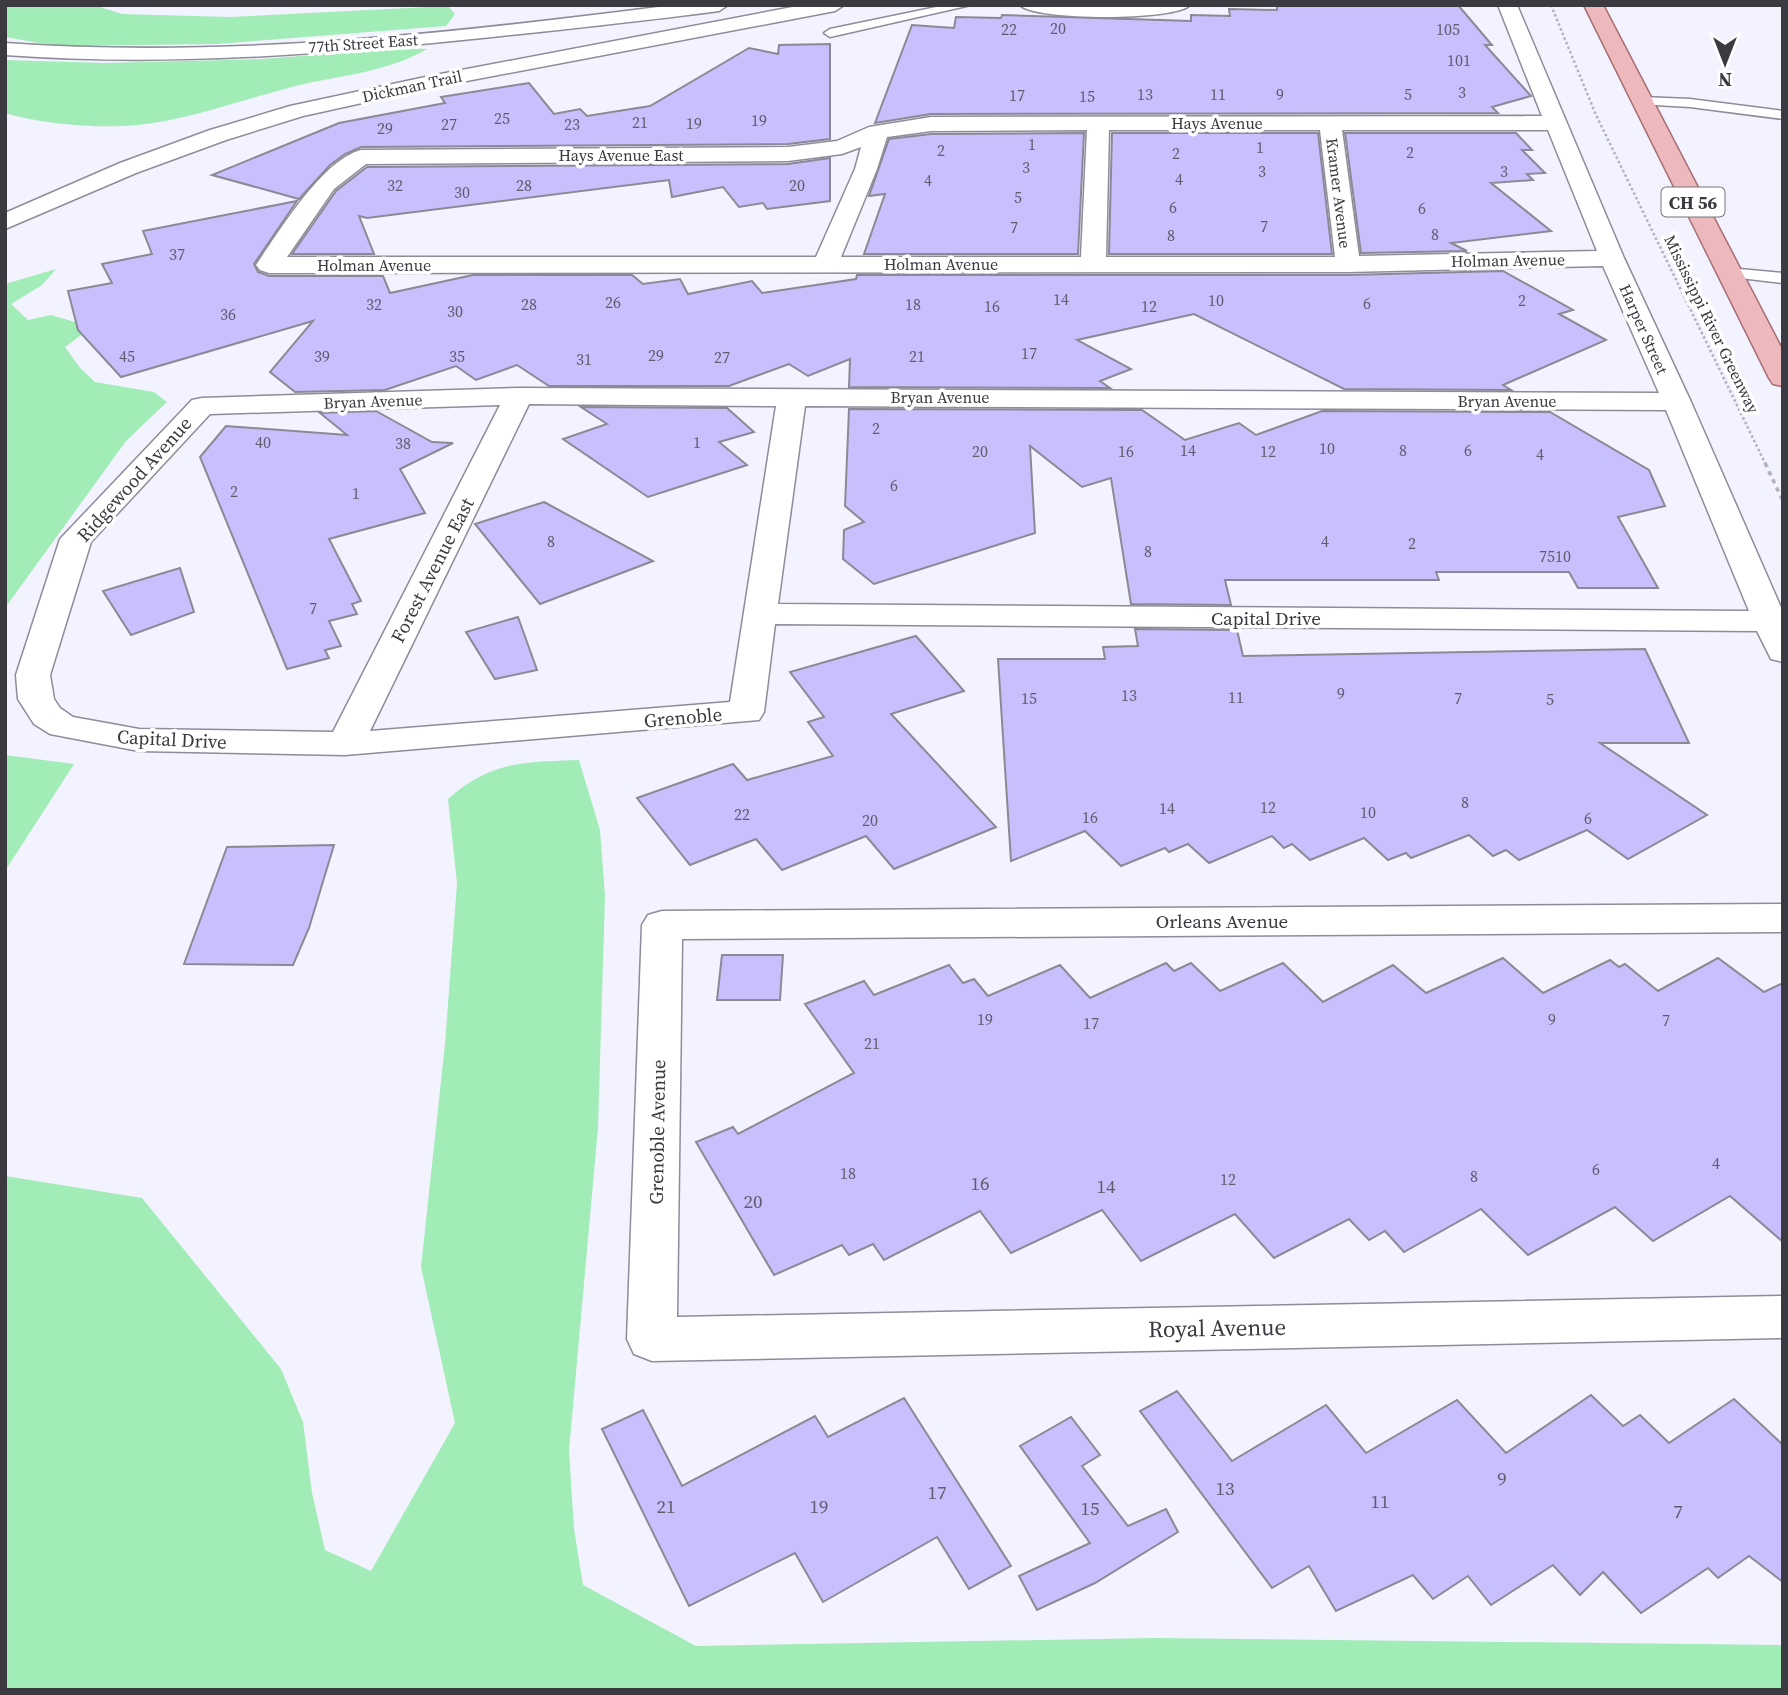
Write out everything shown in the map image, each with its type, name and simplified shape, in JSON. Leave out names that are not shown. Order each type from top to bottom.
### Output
[{"type":"main road","name":"CH 56","points":[[1593,5],[1783,378]]},
{"type":"street","name":"77th Street East","points":[[5,49],[70,55],[186,55],[362,44],[719,5]]},
{"type":"street","name":"Dickman Trail","points":[[5,222],[128,168],[218,135],[298,111],[430,82],[835,5]]},
{"type":"street","points":[[1029,5],[1039,8],[1124,12],[1181,5]]},
{"type":"street","name":"Harper Street","points":[[1507,5],[1612,258],[1677,402],[1777,637]]},
{"type":"street","points":[[1093,262],[1098,123]]},
{"type":"street","name":"Kramer Avenue","points":[[1329,123],[1348,264]]},
{"type":"street","name":"Hays Avenue","points":[[877,132],[931,124],[1558,123]]},
{"type":"street","points":[[825,265],[866,169],[877,132]]},
{"type":"street","name":"Hays Avenue East","points":[[269,265],[326,184],[361,157],[788,154],[842,147],[877,132]]},
{"type":"street","name":"Holman Avenue","points":[[269,265],[1093,262],[1348,264],[1612,258]]},
{"type":"street","name":"Bryan Avenue","points":[[202,406],[519,397],[1677,402]]},
{"type":"street","name":"Forest Avenue East","points":[[345,744],[519,397]]},
{"type":"street","name":"Grenoble","points":[[345,744],[746,712],[792,397]]},
{"type":"street","name":"Ridgewood Avenue","points":[[33,675],[76,539],[202,406]]},
{"type":"street","name":"Capital Drive","points":[[760,614],[1777,637]]},
{"type":"street","name":"Capital Drive","points":[[33,675],[36,699],[47,716],[64,726],[101,735],[139,740],[345,744]]},
{"type":"street","name":"Orleans Avenue","points":[[662,925],[1783,918]]},
{"type":"street","name":"Grenoble Avenue","points":[[652,1339],[662,925]]},
{"type":"street","name":"Royal Avenue","points":[[652,1339],[1783,1317]]},
{"type":"lane","points":[[830,33],[965,5]]},
{"type":"lane","points":[[1642,101],[1783,115]]},
{"type":"lane","points":[[1729,273],[1783,278]]},
{"type":"path","name":"Mississippi River Greenway","points":[[1551,5],[1596,116],[1675,273],[1783,501]]},
{"type":"green space","points":[[5,5],[94,5],[122,14],[231,17],[448,6],[455,14],[446,26],[217,44],[56,46],[5,37]]},
{"type":"green space","points":[[406,48],[427,49],[382,67],[304,84],[159,122],[89,126],[53,123],[5,113],[5,60],[104,63],[262,59]]},
{"type":"green space","points":[[56,269],[42,285],[11,304],[28,320],[51,315],[92,327],[65,347],[80,368],[95,382],[154,392],[167,402],[126,441],[5,608],[5,284]]},
{"type":"green space","points":[[5,755],[74,764],[5,871]]},
{"type":"green space","points":[[579,760],[600,830],[605,896],[598,1128],[569,1450],[574,1529],[583,1585],[696,1646],[1153,1638],[1783,1645],[1783,1690],[5,1690],[5,1176],[142,1198],[281,1369],[303,1422],[312,1493],[325,1550],[371,1571],[455,1423],[421,1267],[445,1044],[457,883],[448,799],[463,786],[494,770],[525,763]]},
{"type":"building","points":[[1277,5],[1458,5],[1492,45],[1485,45],[1531,96],[1492,107],[1498,113],[931,114],[875,123],[912,25],[954,28],[956,17],[1001,18],[1002,15],[1191,21],[1191,15],[1230,16],[1229,9],[1277,10]]},
{"type":"building","points":[[830,44],[830,139],[788,144],[361,147],[330,165],[299,199],[212,175],[339,123],[445,103],[441,97],[529,83],[554,114],[580,109],[587,116],[650,106],[749,48],[778,54],[779,45]]},
{"type":"building","points":[[1084,133],[1078,254],[864,254],[885,194],[869,196],[889,139],[931,134]]},
{"type":"building","points":[[1112,133],[1318,133],[1332,254],[1109,254]]},
{"type":"building","points":[[1345,133],[1516,133],[1532,150],[1522,150],[1545,173],[1527,174],[1533,180],[1491,183],[1551,231],[1451,243],[1467,251],[1361,253]]},
{"type":"building","points":[[830,158],[830,201],[767,209],[763,203],[739,207],[723,187],[672,197],[669,180],[367,218],[359,216],[374,254],[292,254],[336,191],[367,167],[788,164]]},
{"type":"building","points":[[297,201],[254,264],[258,272],[269,276],[383,276],[390,293],[473,275],[632,275],[643,284],[680,279],[688,294],[752,281],[762,293],[856,279],[857,275],[1348,275],[1503,271],[1573,310],[1559,314],[1606,340],[1503,385],[1511,390],[1344,389],[1194,314],[1077,340],[1131,369],[1100,381],[1110,388],[849,387],[850,359],[808,376],[789,364],[729,386],[549,386],[517,365],[476,380],[456,366],[385,390],[295,392],[270,372],[313,321],[121,377],[78,330],[68,291],[112,283],[102,264],[152,254],[143,231]]},
{"type":"building","points":[[581,407],[727,408],[754,432],[719,442],[747,465],[648,497],[563,439],[607,424]]},
{"type":"building","points":[[849,409],[1142,410],[1185,440],[1239,423],[1256,435],[1322,411],[1550,412],[1649,470],[1665,506],[1618,517],[1658,588],[1578,588],[1569,572],[1436,572],[1439,580],[1225,580],[1231,605],[1131,604],[1111,478],[1082,487],[1030,446],[1035,533],[874,584],[843,559],[844,530],[864,522],[845,506]]},
{"type":"building","points":[[376,411],[432,442],[453,443],[400,469],[425,513],[329,539],[361,601],[352,604],[357,614],[329,621],[341,646],[325,650],[329,658],[287,669],[200,457],[226,426],[347,435],[320,413]]},
{"type":"building","points":[[544,502],[653,561],[540,604],[475,524]]},
{"type":"building","points":[[180,568],[194,612],[131,635],[103,591]]},
{"type":"building","points":[[518,617],[537,670],[495,679],[466,632]]},
{"type":"building","points":[[1135,629],[1237,630],[1243,656],[1645,649],[1689,743],[1600,743],[1707,815],[1628,859],[1587,830],[1519,860],[1506,850],[1493,856],[1469,835],[1411,858],[1406,853],[1388,860],[1364,838],[1310,860],[1292,844],[1284,848],[1272,836],[1209,863],[1188,844],[1169,852],[1165,848],[1121,866],[1085,831],[1011,861],[998,659],[1105,659],[1103,647],[1138,646]]},
{"type":"building","points":[[916,636],[964,691],[891,714],[996,827],[894,869],[866,836],[782,870],[756,839],[690,865],[637,798],[733,764],[747,780],[833,756],[808,722],[824,717],[790,672]]},
{"type":"building","points":[[334,845],[309,928],[293,965],[184,964],[227,847]]},
{"type":"building","points":[[722,955],[783,955],[780,1000],[717,1000]]},
{"type":"building","points":[[1503,958],[1543,993],[1610,960],[1619,967],[1625,964],[1658,991],[1718,958],[1764,992],[1783,983],[1783,1242],[1730,1196],[1653,1241],[1615,1207],[1528,1255],[1481,1209],[1404,1252],[1385,1231],[1369,1240],[1349,1219],[1274,1258],[1235,1214],[1141,1261],[1102,1210],[1011,1253],[980,1211],[884,1260],[873,1244],[849,1255],[842,1245],[774,1275],[696,1142],[733,1127],[738,1134],[854,1073],[805,1004],[864,981],[874,995],[949,965],[963,983],[974,979],[988,996],[1060,965],[1090,998],[1166,963],[1174,971],[1191,963],[1220,991],[1283,963],[1323,1002],[1393,965],[1426,993]]},
{"type":"building","points":[[1177,1391],[1232,1461],[1326,1405],[1366,1453],[1457,1400],[1506,1453],[1591,1395],[1623,1426],[1640,1415],[1669,1443],[1734,1399],[1783,1445],[1783,1582],[1749,1556],[1718,1578],[1708,1568],[1641,1613],[1603,1572],[1580,1595],[1553,1565],[1491,1605],[1468,1576],[1433,1599],[1413,1575],[1336,1611],[1309,1566],[1272,1588],[1140,1411]]},
{"type":"building","points":[[904,1398],[1011,1566],[969,1589],[937,1537],[823,1602],[795,1553],[689,1606],[602,1429],[643,1410],[682,1486],[815,1416],[828,1437]]},
{"type":"building","points":[[1071,1417],[1100,1455],[1082,1466],[1128,1526],[1166,1509],[1178,1532],[1095,1583],[1037,1610],[1019,1576],[1090,1543],[1020,1446]]}]
